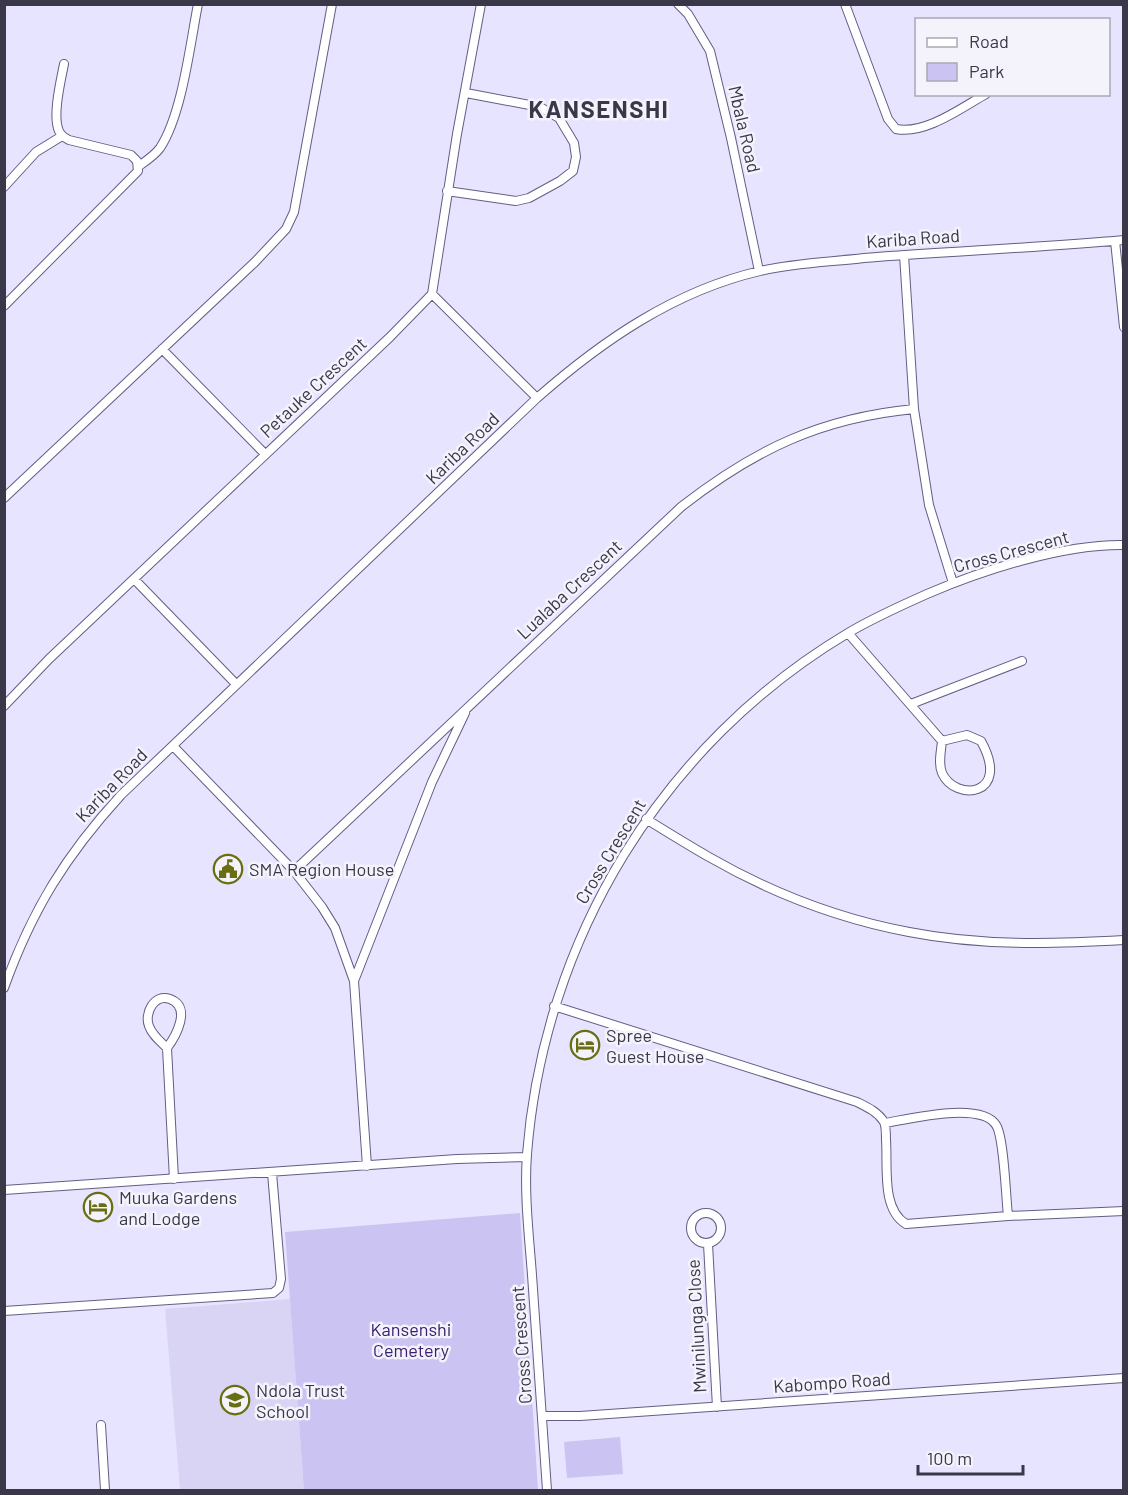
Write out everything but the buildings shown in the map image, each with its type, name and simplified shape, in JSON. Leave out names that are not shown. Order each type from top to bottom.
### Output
[{"type":"street","points":[[4,306],[105,206],[138,171],[139,166],[159,151],[168,135],[176,112],[198,4]]},
{"type":"street","points":[[4,498],[255,262],[291,222],[332,4]]},
{"type":"street","points":[[481,4],[447,191],[432,294],[537,399]]},
{"type":"street","name":"Mbala Road","points":[[678,4],[688,14],[710,51],[759,271]]},
{"type":"street","points":[[856,4],[846,7],[888,119],[896,129],[904,131],[927,127],[983,96]]},
{"type":"street","points":[[64,64],[57,116],[58,129],[62,136],[69,140],[130,155],[139,166]]},
{"type":"street","points":[[447,191],[516,201],[529,198],[573,171],[576,157],[574,143],[559,118],[551,112],[540,107],[466,93]]},
{"type":"street","points":[[4,187],[36,152],[62,136]]},
{"type":"street","points":[[1119,241],[1124,327]]},
{"type":"street","name":"Kariba Road","points":[[4,988],[15,957],[36,912],[64,865],[93,825],[236,684],[537,399],[591,352],[620,332],[683,298],[759,271],[786,266],[904,255],[1119,241]]},
{"type":"street","points":[[904,255],[914,409],[929,505],[953,583]]},
{"type":"street","name":"Petauke Crescent","points":[[4,706],[49,659],[390,337],[432,294]]},
{"type":"street","points":[[162,349],[265,454]]},
{"type":"street","name":"Lualaba Crescent","points":[[294,871],[681,507],[730,470],[788,439],[820,428],[884,412],[914,409]]},
{"type":"street","name":"Cross Crescent","points":[[547,1491],[529,1231],[527,1157],[537,1083],[554,1006],[599,896],[646,819],[675,782],[712,740],[743,710],[788,673],[848,633],[877,617],[953,583],[1056,553],[1108,545],[1124,545]]},
{"type":"street","points":[[134,579],[236,684]]},
{"type":"street","points":[[848,633],[942,741],[940,766],[944,776],[953,785],[964,789],[983,788],[989,781],[990,762],[981,741],[967,735],[942,741]]},
{"type":"street","points":[[911,704],[1022,661]]},
{"type":"street","points":[[354,981],[446,750],[468,707]]},
{"type":"street","points":[[433,740],[446,750]]},
{"type":"street","points":[[173,746],[294,871],[329,918],[354,981],[367,1166]]},
{"type":"street","points":[[646,819],[710,858],[770,888],[833,912],[909,932],[969,940],[1043,944],[1124,940]]},
{"type":"street","points":[[167,1048],[152,1032],[148,1023],[150,1007],[162,998],[170,999],[177,1004],[180,1012],[178,1031],[167,1048],[174,1179]]},
{"type":"street","points":[[554,1006],[857,1102],[873,1111],[885,1123],[888,1187],[892,1208],[897,1219],[906,1224],[920,1225],[1008,1216],[1124,1211]]},
{"type":"street","points":[[885,1123],[945,1114],[980,1113],[990,1117],[998,1126],[1008,1216]]},
{"type":"street","points":[[4,1190],[527,1157]]},
{"type":"street","points":[[4,1311],[273,1293],[279,1288],[281,1279],[272,1173]]},
{"type":"street","name":"Mwinilunga Close","points":[[708,1244],[717,1407]]},
{"type":"street","name":"Kabompo Road","points":[[542,1416],[580,1416],[1124,1378]]},
{"type":"street","points":[[101,1425],[105,1491]]},
{"type":"shaded area","name":"Ndola Trust School","points":[[290,1299],[304,1490],[180,1490],[165,1309]]},
{"type":"green space","name":"Kansenshi Cemetery","points":[[520,1213],[538,1490],[304,1490],[285,1232]]},
{"type":"green space","points":[[620,1437],[623,1474],[567,1478],[564,1442]]},
{"type":"place","name":"SMA Region House","points":[[228,869]]},
{"type":"place","name":"Spree Guest House","points":[[585,1045]]},
{"type":"place","name":"Muuka Gardens and Lodge","points":[[98,1207]]},
{"type":"place","name":"Ndola Trust School","points":[[235,1400]]},
{"type":"district","name":"KANSENSHI","points":[[599,108]]}]
